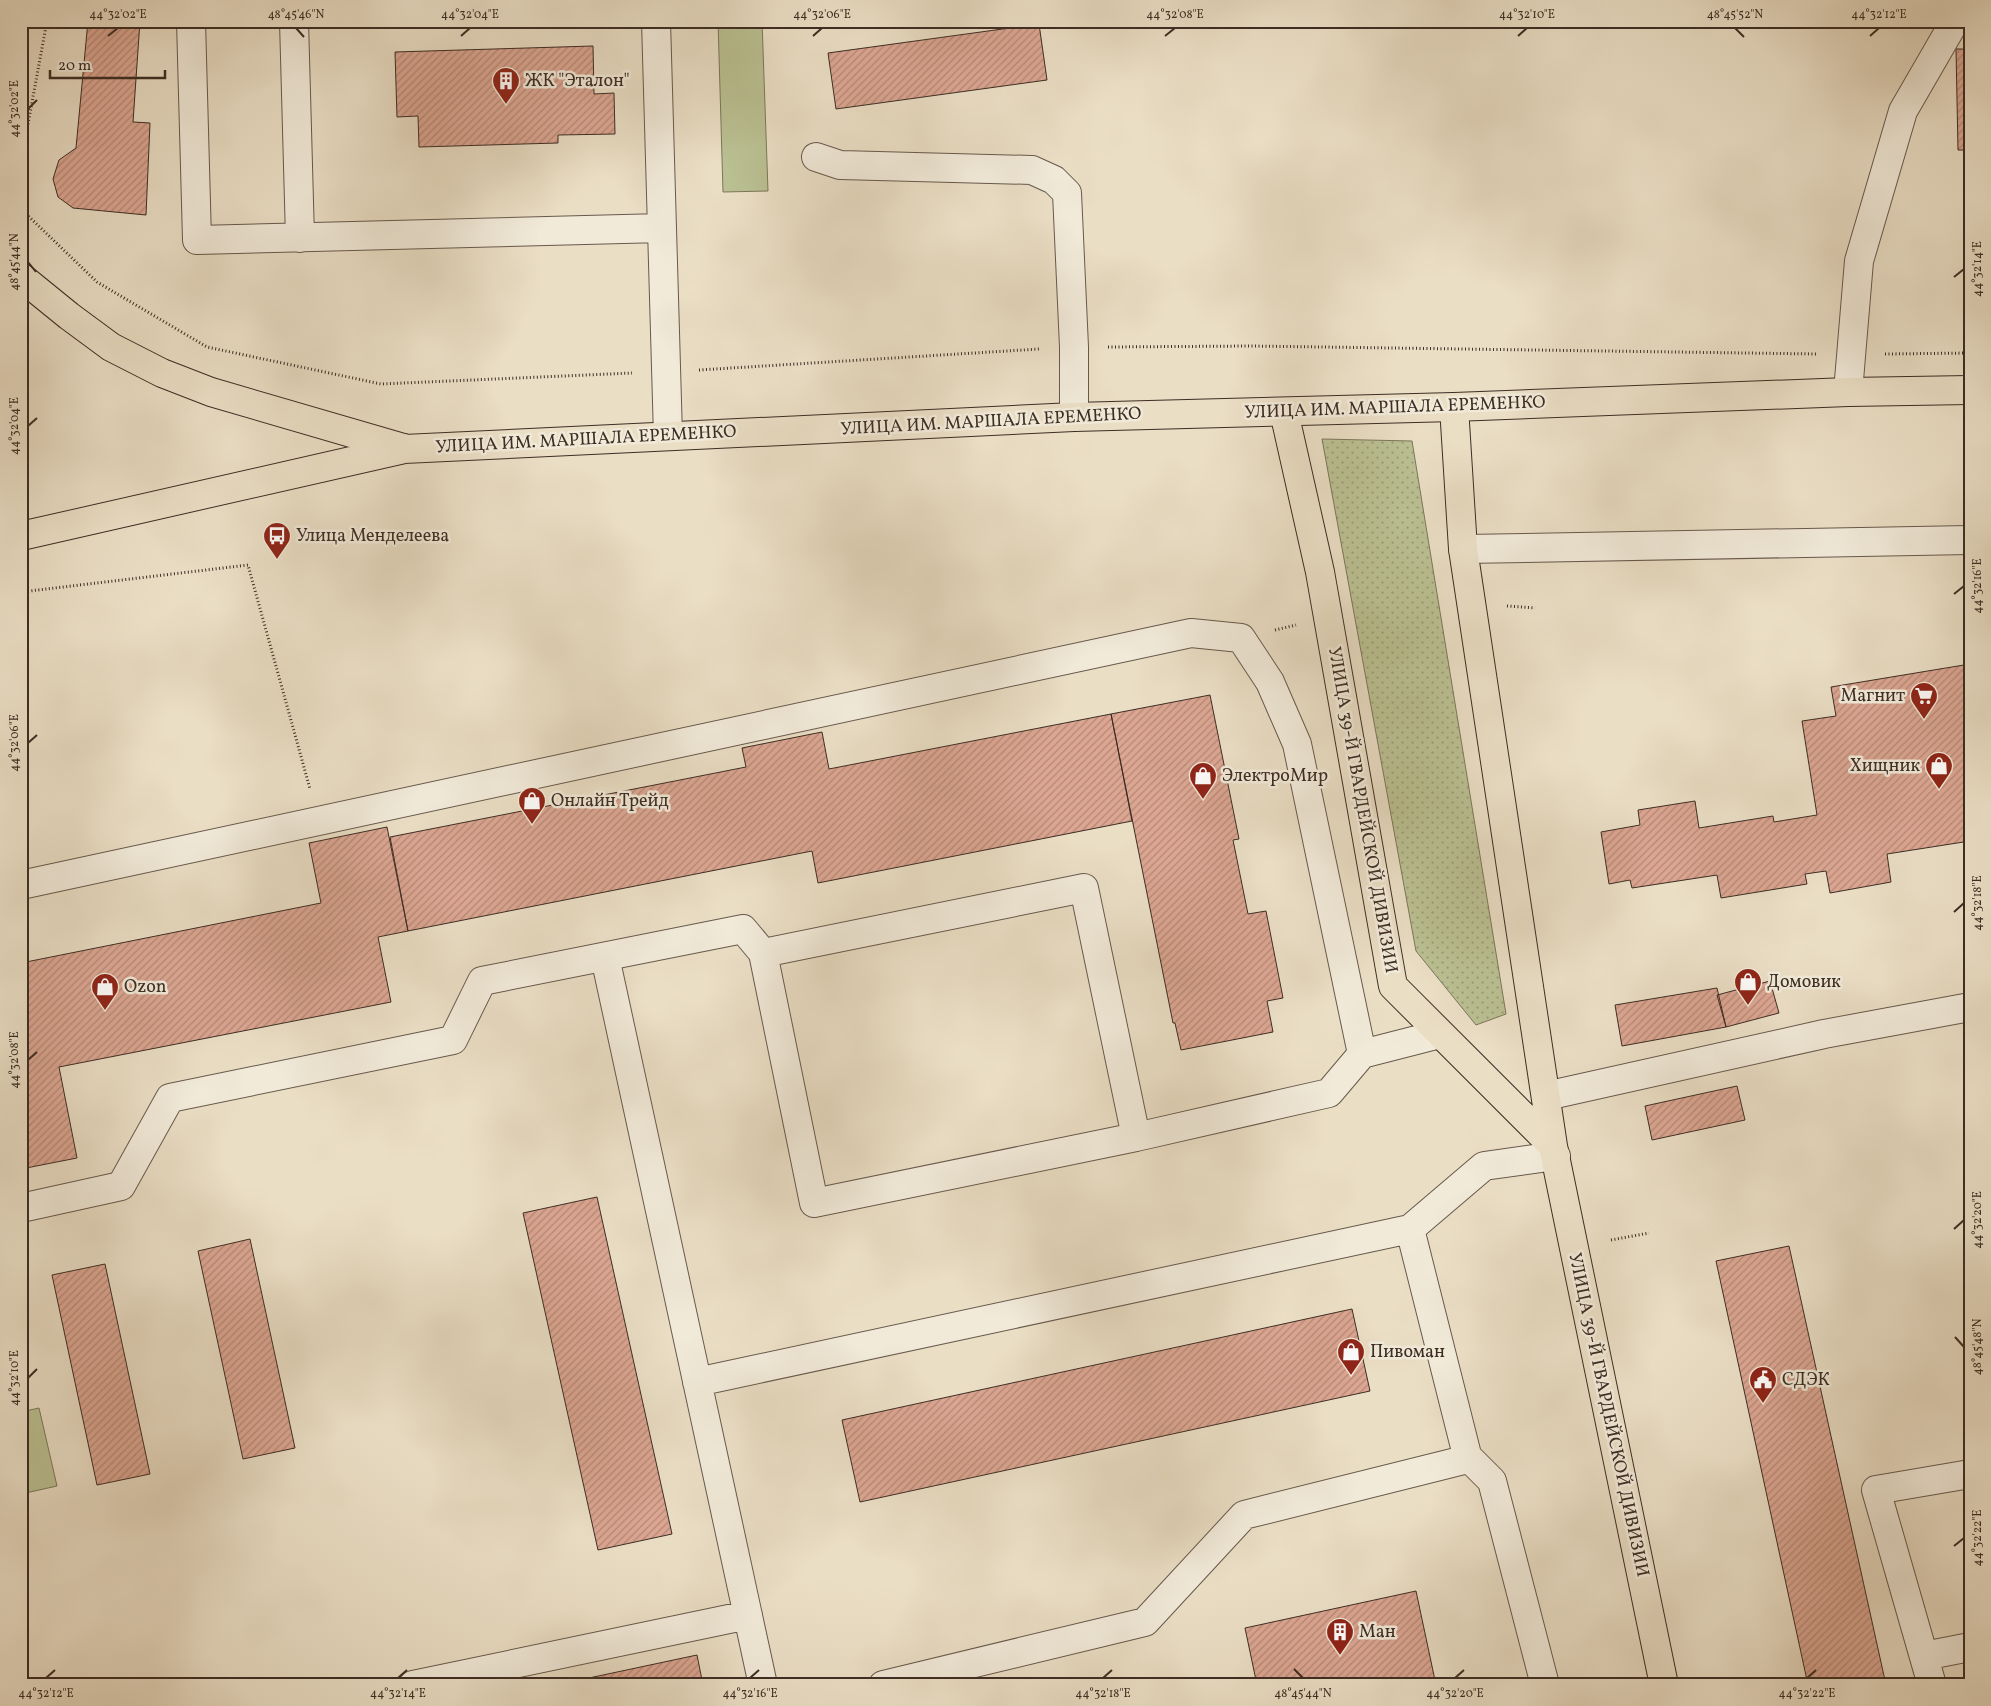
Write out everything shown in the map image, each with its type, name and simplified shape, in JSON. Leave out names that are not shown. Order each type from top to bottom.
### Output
[{"type":"main road","points":[[21,277],[111,347],[162,373],[211,392],[404,449]]},
{"type":"main road","name":"УЛИЦА ИМ. МАРШАЛА ЕРЕМЕНКО","points":[[21,536],[404,449],[1074,417],[1454,407],[1848,392],[1970,390]]},
{"type":"main road","name":"УЛИЦА 39-Й ГВАРДЕЙСКОЙ ДИВИЗИИ","points":[[1454,407],[1463,549],[1554,1151],[1664,1685]]},
{"type":"main road","name":"УЛИЦА 39-Й ГВАРДЕЙСКОЙ ДИВИЗИИ","points":[[1284,412],[1320,572],[1393,986],[1554,1151]]},
{"type":"street","points":[[191,21],[197,240],[662,228]]},
{"type":"street","points":[[294,21],[300,238]]},
{"type":"street","points":[[656,21],[668,436]]},
{"type":"street","points":[[1848,392],[1860,261],[1903,111],[1955,21]]},
{"type":"street","points":[[816,158],[840,164],[1032,170],[1054,180],[1067,193],[1074,347],[1074,417]]},
{"type":"street","points":[[1463,549],[1970,540]]},
{"type":"street","points":[[21,885],[1191,633],[1241,638],[1270,682],[1297,744],[1362,1054]]},
{"type":"street","points":[[763,953],[1084,888],[1136,1137]]},
{"type":"street","points":[[21,1208],[122,1186],[170,1098],[453,1040],[482,981],[743,929],[763,953],[814,1203],[1136,1137],[1329,1093],[1362,1054],[1440,1034]]},
{"type":"street","points":[[605,957],[763,1685]]},
{"type":"street","points":[[1546,1096],[1824,1034],[1970,1007]]},
{"type":"street","points":[[697,1382],[1410,1229],[1484,1166],[1554,1151]]},
{"type":"street","points":[[883,1685],[1145,1622],[1244,1515],[1468,1460],[1410,1229]]},
{"type":"street","points":[[1467,1456],[1492,1481],[1545,1685]]},
{"type":"street","points":[[1932,1685],[1876,1490],[1970,1474]]},
{"type":"street","points":[[413,1685],[748,1615]]},
{"type":"street","points":[[1924,1656],[1970,1648]]},
{"type":"path","points":[[21,162],[47,21]]},
{"type":"path","points":[[21,209],[97,282],[207,347],[380,384],[797,365],[1074,347],[1250,346],[1851,354],[1970,353]]},
{"type":"path","points":[[21,592],[248,565],[318,821]]},
{"type":"path","points":[[1611,1240],[1649,1233]]},
{"type":"green space","points":[[718,21],[762,21],[768,191],[723,192]]},
{"type":"green space","points":[[1322,439],[1412,441],[1506,1014],[1476,1025],[1416,951]]},
{"type":"green space","points":[[39,1408],[57,1486],[21,1494],[21,1412]]},
{"type":"building","points":[[88,21],[140,21],[133,122],[150,123],[146,215],[73,208],[58,197],[53,179],[59,160],[76,148]]},
{"type":"building","points":[[1039,24],[1047,80],[836,109],[828,53]]},
{"type":"building","name":"ЖК \"Эталон\"","points":[[593,46],[594,94],[614,93],[615,134],[558,135],[558,143],[419,147],[418,116],[397,117],[395,52]]},
{"type":"building","points":[[1956,49],[1970,49],[1970,150],[1958,150]]},
{"type":"building","points":[[1970,664],[1970,841],[1887,854],[1891,882],[1830,893],[1826,871],[1805,874],[1807,884],[1721,898],[1717,875],[1632,888],[1630,880],[1609,884],[1601,832],[1640,825],[1638,810],[1695,801],[1699,828],[1773,816],[1774,822],[1817,815],[1802,721],[1836,716],[1831,687]]},
{"type":"building","points":[[1210,695],[1239,839],[1233,840],[1248,914],[1266,911],[1283,998],[1267,1001],[1273,1032],[1181,1050],[1175,1023],[1173,1023],[1111,714]]},
{"type":"building","points":[[1111,714],[1132,821],[818,883],[812,851],[408,931],[390,837],[746,767],[742,748],[822,732],[829,769]]},
{"type":"building","points":[[387,827],[408,931],[378,937],[391,1002],[59,1067],[77,1158],[21,1169],[21,963],[321,903],[309,843]]},
{"type":"building","points":[[1770,981],[1779,1013],[1726,1027],[1717,995]]},
{"type":"building","points":[[1717,988],[1726,1027],[1622,1046],[1615,1005]]},
{"type":"building","points":[[1737,1086],[1745,1120],[1652,1140],[1645,1106]]},
{"type":"building","points":[[597,1197],[672,1534],[598,1550],[523,1213]]},
{"type":"building","points":[[250,1239],[295,1448],[243,1459],[198,1251]]},
{"type":"building","points":[[1789,1246],[1886,1685],[1808,1685],[1716,1261]]},
{"type":"building","points":[[105,1264],[150,1474],[97,1485],[52,1275]]},
{"type":"building","points":[[1352,1309],[1370,1391],[860,1502],[842,1420]]},
{"type":"building","name":"Ман","points":[[1416,1591],[1436,1685],[1257,1685],[1245,1628]]},
{"type":"building","points":[[697,1655],[703,1685],[556,1685]]},
{"type":"place","name":"ЖК \"Эталон\"","points":[[506,105]]},
{"type":"place","name":"Улица Менделеева","points":[[277,560]]},
{"type":"place","name":"Магнит","points":[[1924,720]]},
{"type":"place","name":"Хищник","points":[[1939,790]]},
{"type":"place","name":"ЭлектроМир","points":[[1203,800]]},
{"type":"place","name":"Онлайн Трейд","points":[[532,825]]},
{"type":"place","name":"Домовик","points":[[1748,1006]]},
{"type":"place","name":"Ozon","points":[[105,1011]]},
{"type":"place","name":"Пивоман","points":[[1351,1376]]},
{"type":"place","name":"СДЭК","points":[[1763,1404]]},
{"type":"place","name":"Ман","points":[[1340,1656]]}]
